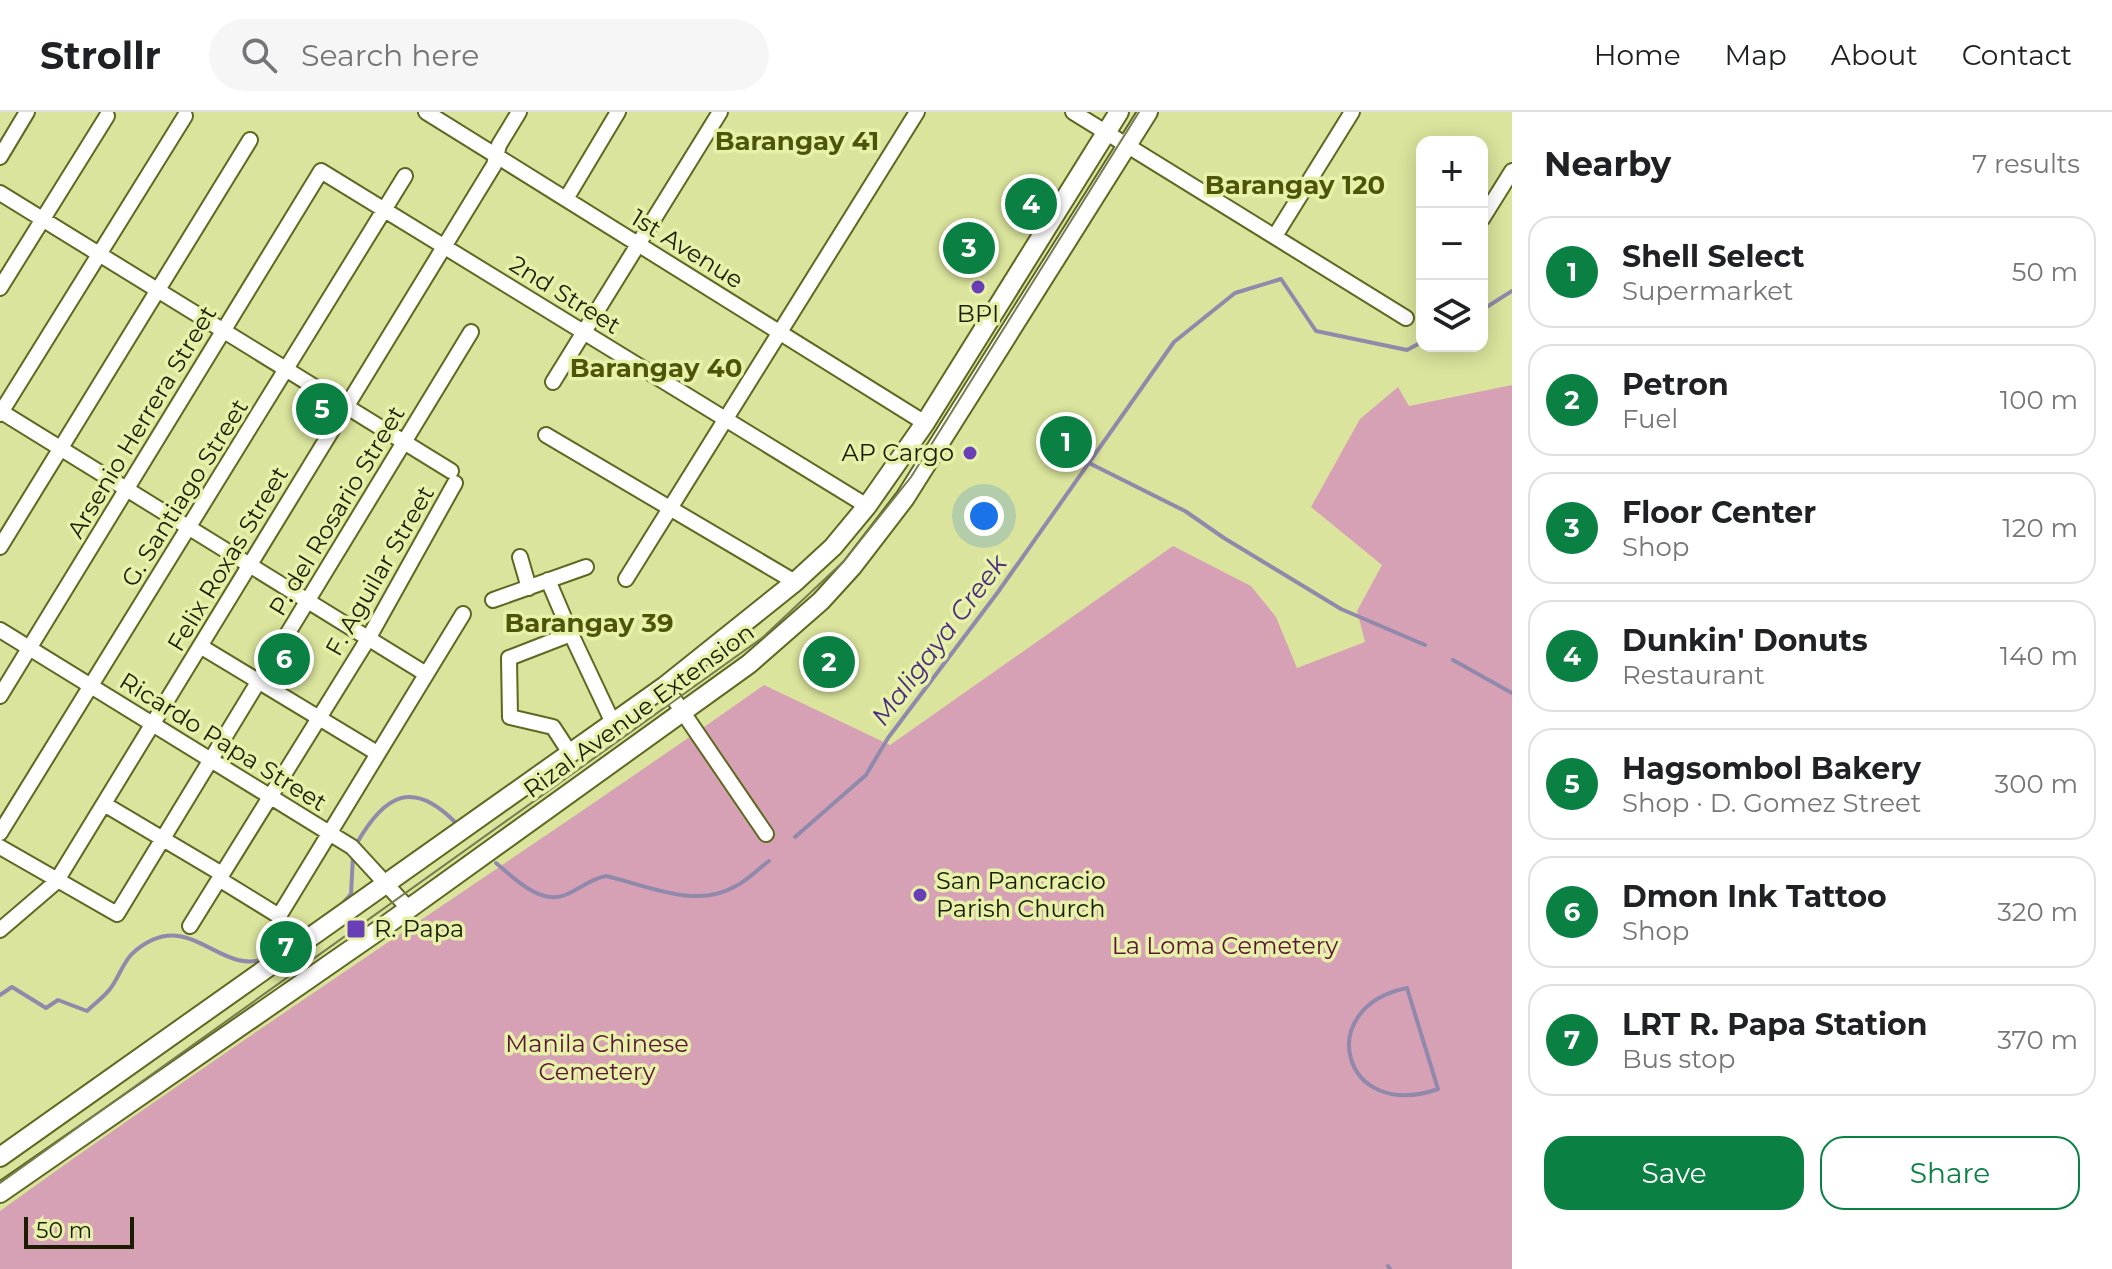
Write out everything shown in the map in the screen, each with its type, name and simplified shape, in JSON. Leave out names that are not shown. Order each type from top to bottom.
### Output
[{"type":"main road","name":"Rizal Avenue Extension","points":[[0,1157],[665,686],[795,582],[833,547],[867,506],[925,423],[1119,112]]},
{"type":"main road","name":"Rizal Avenue Extension","points":[[0,1193],[409,909],[749,664],[821,601],[886,525],[1148,112]]},
{"type":"main road","points":[[937,404],[957,417]]},
{"type":"street","points":[[0,157],[27,112]]},
{"type":"street","name":"1st Avenue","points":[[426,112],[925,423]]},
{"type":"street","name":"Felix Roxas Street","points":[[0,930],[56,882],[445,247],[494,165],[496,155],[519,112]]},
{"type":"street","points":[[566,199],[618,112]]},
{"type":"street","points":[[553,382],[720,112]]},
{"type":"street","points":[[626,579],[917,112]]},
{"type":"street","points":[[1073,112],[1406,318]]},
{"type":"street","points":[[1275,236],[1352,112]]},
{"type":"street","points":[[0,288],[107,116]]},
{"type":"street","points":[[185,116],[0,412],[426,674]]},
{"type":"street","points":[[0,547],[250,140]]},
{"type":"street","name":"2nd Street","points":[[321,171],[867,506]]},
{"type":"street","name":"Arsenio Herrera Street","points":[[0,696],[321,171]]},
{"type":"street","points":[[1488,209],[1512,171]]},
{"type":"street","name":"G. Santiago Street","points":[[0,833],[405,176]]},
{"type":"street","points":[[0,193],[405,443]]},
{"type":"street","name":"P. del Rosario Street","points":[[56,882],[114,914],[471,332]]},
{"type":"street","points":[[546,435],[795,582]]},
{"type":"street","name":"F. Aguilar Street","points":[[190,926],[368,639],[453,477],[405,443]]},
{"type":"street","points":[[520,557],[529,588]]},
{"type":"street","points":[[493,600],[586,567]]},
{"type":"street","points":[[548,580],[613,723]]},
{"type":"street","points":[[104,804],[221,876],[279,916],[463,614]]},
{"type":"street","name":"Ricardo Papa Street","points":[[0,630],[352,847],[409,909]]},
{"type":"street","points":[[570,753],[553,727],[510,716],[509,658],[571,634]]},
{"type":"street","points":[[200,646],[377,753]]},
{"type":"street","points":[[665,686],[766,834]]},
{"type":"street","points":[[0,847],[56,882]]},
{"type":"green space","name":"La Loma Cemetery","points":[[1512,385],[1512,1269],[0,1269],[0,1211],[190,1077],[764,685],[890,745],[1173,546],[1251,586],[1276,617],[1297,668],[1365,642],[1357,611],[1382,565],[1311,507],[1360,419],[1398,387],[1409,406]]},
{"type":"waterway","name":"Maligaya Creek","points":[[795,837],[866,775],[888,738],[998,592],[1174,342],[1235,293],[1281,279],[1316,331],[1407,350],[1416,345]]},
{"type":"waterway","name":"Maligaya Creek","points":[[1488,306],[1512,291]]},
{"type":"waterway","points":[[1089,463],[1185,511],[1341,609],[1425,645]]},
{"type":"waterway","points":[[1453,660],[1512,693]]},
{"type":"waterway","name":"Maligaya Creek","points":[[357,843],[378,813],[401,798],[413,797],[426,801],[441,809],[456,823]]},
{"type":"waterway","name":"Maligaya Creek","points":[[342,904],[351,894],[353,856]]},
{"type":"waterway","name":"Maligaya Creek","points":[[496,863],[528,888],[546,896],[565,895],[606,876],[670,893],[703,896],[734,887],[769,861]]},
{"type":"waterway","name":"Maligaya Creek","points":[[0,995],[12,987],[46,1008],[58,1000],[87,1011],[110,989],[134,952],[154,939],[171,936],[188,938],[234,959],[250,962],[267,958]]},
{"type":"waterway","points":[[1407,988],[1438,1089],[1405,1095],[1379,1090],[1361,1077],[1351,1058],[1350,1037],[1358,1017],[1377,999],[1407,988]]},
{"type":"tram line","points":[[0,1183],[762,638],[843,562],[911,477],[1139,112]]},
{"type":"place","name":"Dunkin' Donuts","points":[[1031,204]]},
{"type":"place","name":"Floor Center","points":[[969,248]]},
{"type":"place","name":"BPI","points":[[978,287]]},
{"type":"place","name":"Hagsombol Bakery","points":[[322,409]]},
{"type":"place","name":"Shell Select","points":[[1066,442]]},
{"type":"place","name":"AP Cargo","points":[[970,453]]},
{"type":"place","name":"Dmon Ink Tattoo","points":[[284,659]]},
{"type":"place","name":"Petron","points":[[829,662]]},
{"type":"place","name":"San Pancracio Parish Church","points":[[920,895]]},
{"type":"place","name":"R. Papa","points":[[356,929]]},
{"type":"place","name":"LRT R. Papa Station","points":[[286,947]]},
{"type":"district","name":"Barangay 41","points":[[797,141]]},
{"type":"district","name":"Barangay 120","points":[[1295,185]]},
{"type":"district","name":"Barangay 40","points":[[656,368]]},
{"type":"district","name":"Barangay 39","points":[[589,623]]},
{"type":"park label","name":"Manila Chinese Cemetery","points":[[597,1058]]}]
